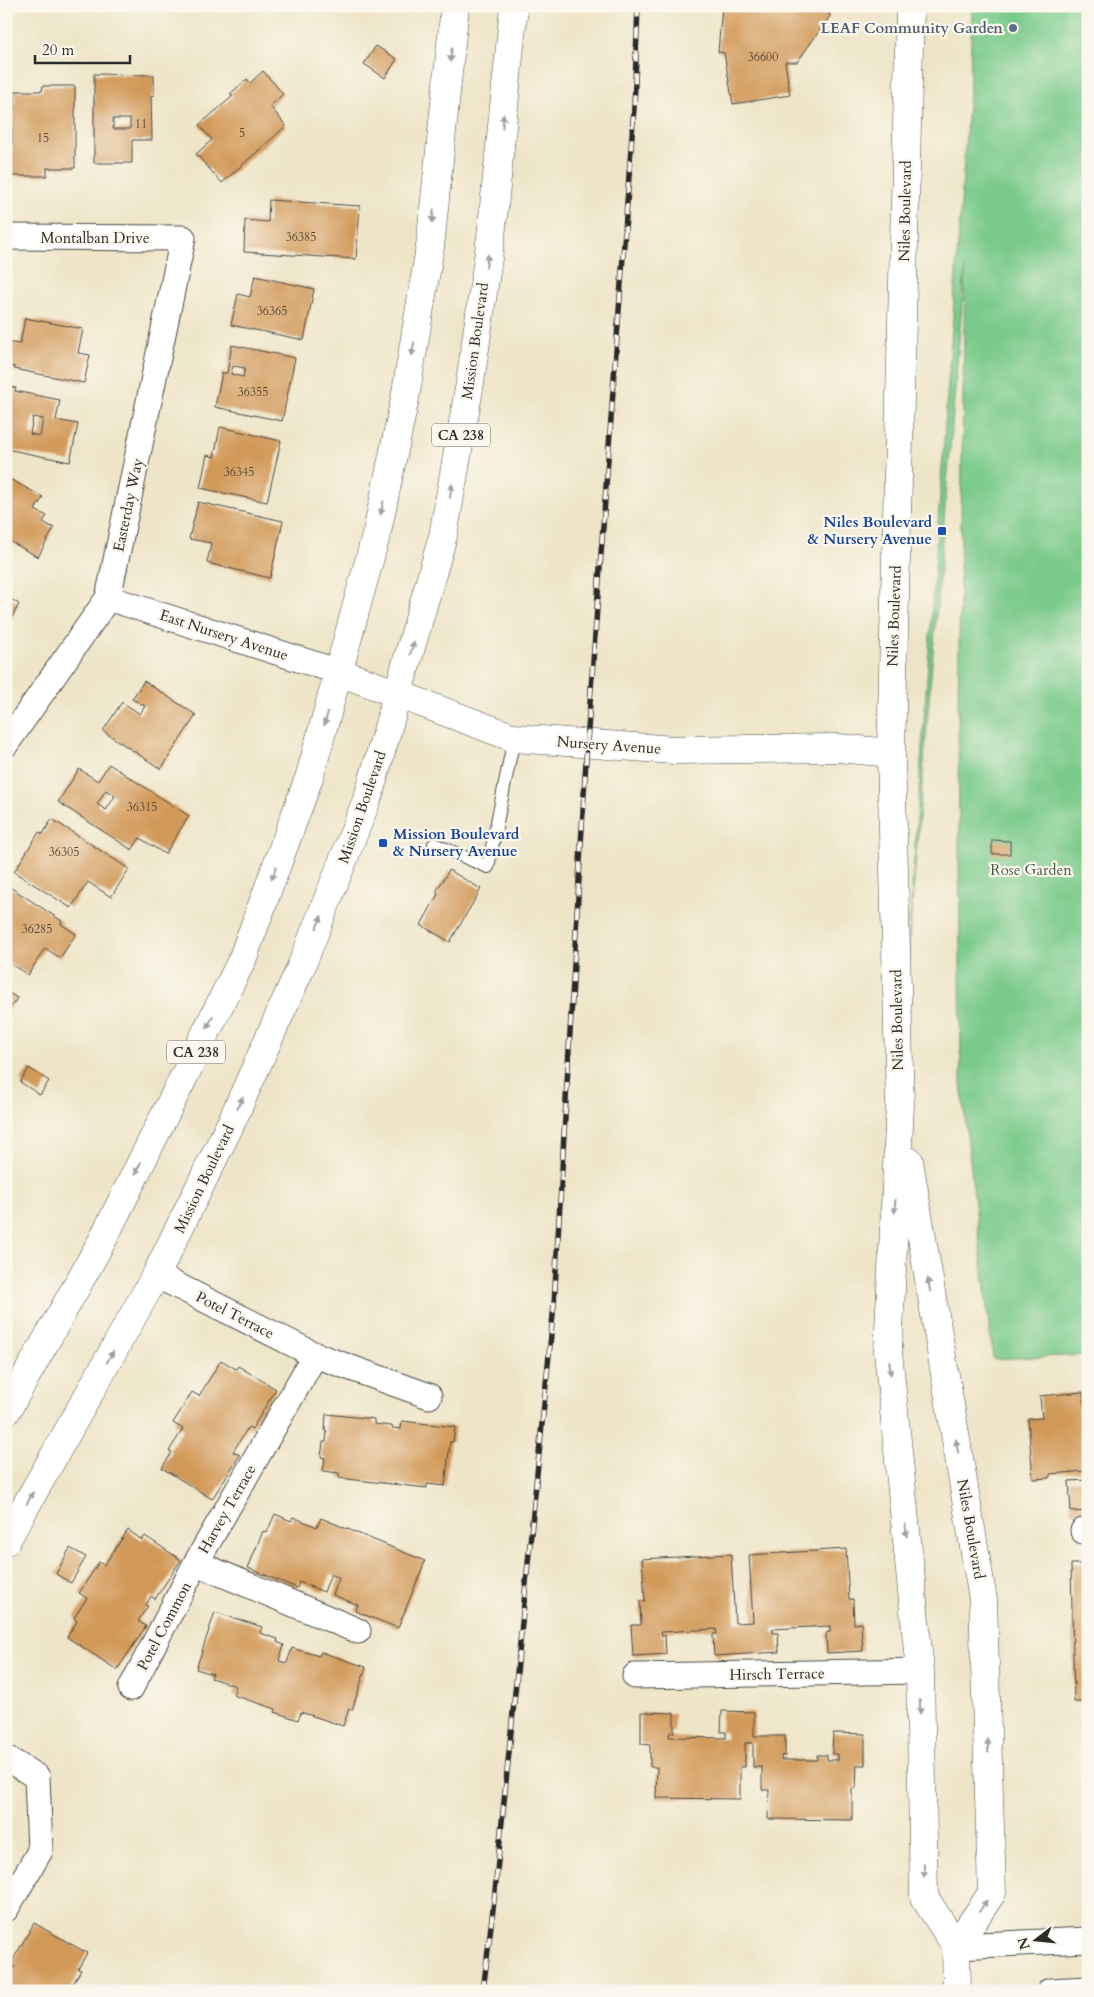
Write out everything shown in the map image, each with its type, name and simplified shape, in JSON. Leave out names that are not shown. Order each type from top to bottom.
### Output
[{"type":"main road","name":"CA 238","points":[[6,1412],[102,1241],[242,960],[310,775],[378,532],[405,398],[430,247],[455,6]]},
{"type":"main road","name":"Mission Boulevard","points":[[6,1541],[156,1276],[230,1125],[301,967],[368,796],[443,536],[470,383],[491,236],[514,6]]},
{"type":"main road","name":"Niles Boulevard","points":[[900,1105],[984,1600],[992,1893],[956,1946],[924,1897],[920,1671],[888,1351],[900,1105],[891,753],[910,6]]},
{"type":"main road","name":"Nursery Avenue","points":[[339,672],[514,738],[674,750],[838,748],[891,753]]},
{"type":"main road","points":[[956,1946],[956,1991]]},
{"type":"street","name":"Montalban Drive","points":[[6,238],[183,238]]},
{"type":"street","name":"Easterday Way","points":[[6,744],[108,598],[183,238]]},
{"type":"street","name":"East Nursery Avenue","points":[[108,598],[339,672]]},
{"type":"street","name":"Potel Terrace","points":[[156,1276],[315,1355]]},
{"type":"street","points":[[315,1355],[430,1396]]},
{"type":"street","name":"Harvey Terrace","points":[[315,1355],[196,1563],[358,1631]]},
{"type":"street","name":"Potel Common","points":[[131,1688],[196,1563]]},
{"type":"street","name":"Hirsch Terrace","points":[[635,1676],[920,1671]]},
{"type":"street","points":[[6,1758],[37,1777],[40,1851],[6,1909]]},
{"type":"street","points":[[956,1946],[1088,1940]]},
{"type":"street","points":[[1050,1991],[1088,1989]]},
{"type":"lane","points":[[434,844],[488,867],[514,738]]},
{"type":"green space","name":"Rose Garden","points":[[972,6],[1088,6],[1088,1355],[993,1359],[961,1083],[958,707],[965,268],[903,1013],[970,77]]},
{"type":"building","points":[[722,6],[824,6],[830,16],[797,62],[785,62],[790,95],[733,104],[724,53],[718,52]]},
{"type":"building","points":[[376,46],[397,59],[385,78],[364,64]]},
{"type":"building","points":[[263,71],[283,94],[270,106],[286,126],[222,183],[196,154],[212,140],[199,125],[233,96],[230,94],[247,79],[250,83]]},
{"type":"building","points":[[94,74],[154,75],[154,96],[151,95],[152,140],[132,140],[132,163],[94,163]],"holes":[[[113,119],[130,119],[130,129],[113,129]]]},
{"type":"building","points":[[43,86],[75,86],[75,168],[47,168],[47,176],[12,176],[12,108],[15,108],[15,91],[42,91]]},
{"type":"building","points":[[269,200],[360,206],[356,259],[244,252],[245,220],[268,222]]},
{"type":"building","points":[[255,276],[314,289],[304,340],[231,325],[238,294],[250,297]]},
{"type":"building","points":[[25,318],[83,329],[78,353],[90,355],[84,383],[14,369],[15,367],[6,365],[6,342],[20,344]]},
{"type":"building","points":[[232,345],[295,358],[282,421],[215,407],[222,373],[227,373]],"holes":[[[233,366],[245,368],[243,377],[231,374]]]},
{"type":"building","points":[[6,386],[16,388],[15,391],[60,400],[56,420],[78,424],[70,462],[6,449]],"holes":[[[33,417],[43,419],[40,436],[30,434]]]},
{"type":"building","points":[[220,427],[281,441],[267,502],[200,488],[207,455],[214,457]]},
{"type":"building","points":[[6,477],[43,497],[35,510],[47,516],[43,522],[54,528],[38,557],[6,539]]},
{"type":"building","points":[[198,502],[283,521],[270,578],[207,563],[211,543],[189,539]]},
{"type":"building","points":[[6,596],[19,604],[6,628]]},
{"type":"building","points":[[144,681],[196,715],[161,769],[103,731],[122,702],[140,714],[145,706],[132,699]]},
{"type":"building","points":[[109,764],[189,816],[165,854],[140,838],[132,850],[58,802],[79,769],[98,781]],"holes":[[[106,790],[115,796],[106,810],[97,804]]]},
{"type":"building","points":[[52,819],[129,869],[111,897],[88,882],[71,908],[14,872],[39,832],[43,834]]},
{"type":"building","points":[[992,840],[1010,841],[1010,854],[992,854]]},
{"type":"building","points":[[449,870],[481,889],[450,942],[421,925],[438,894],[436,892]]},
{"type":"building","points":[[10,887],[62,921],[61,924],[76,934],[60,958],[45,948],[28,975],[6,961],[6,920],[9,915],[6,913],[6,894]]},
{"type":"building","points":[[6,991],[17,998],[6,1015]]},
{"type":"building","points":[[29,1068],[49,1081],[40,1095],[20,1082]]},
{"type":"building","points":[[221,1360],[236,1369],[238,1366],[276,1389],[252,1429],[248,1427],[233,1452],[240,1455],[212,1499],[162,1468],[172,1452],[169,1451],[183,1429],[173,1423],[192,1392],[199,1396]]},
{"type":"building","points":[[1083,1392],[1084,1406],[1088,1405],[1087,1471],[1050,1474],[1050,1478],[1033,1479],[1028,1419],[1042,1418],[1040,1396]]},
{"type":"building","points":[[326,1414],[374,1419],[374,1424],[401,1429],[402,1421],[455,1427],[453,1442],[450,1442],[445,1486],[427,1484],[427,1488],[339,1478],[339,1473],[323,1471],[325,1458],[321,1457],[323,1442],[326,1442]]},
{"type":"building","points":[[1088,1480],[1088,1511],[1071,1512],[1069,1481]]},
{"type":"building","points":[[275,1514],[291,1521],[293,1517],[317,1527],[321,1518],[425,1561],[398,1628],[355,1611],[358,1605],[333,1595],[339,1578],[331,1574],[324,1592],[299,1582],[297,1588],[248,1568],[263,1531],[267,1532]]},
{"type":"building","points":[[128,1530],[142,1540],[145,1536],[181,1560],[155,1599],[151,1596],[146,1605],[148,1606],[138,1621],[146,1626],[117,1670],[67,1637],[77,1621],[74,1618],[87,1598],[79,1593],[99,1562],[104,1565]]},
{"type":"building","points":[[70,1548],[86,1557],[71,1583],[56,1574]]},
{"type":"building","points":[[846,1549],[849,1599],[853,1599],[854,1624],[861,1623],[863,1651],[827,1653],[826,1633],[830,1632],[830,1626],[773,1629],[773,1633],[778,1633],[779,1652],[714,1656],[713,1634],[717,1634],[716,1629],[661,1632],[662,1636],[665,1635],[666,1654],[633,1656],[631,1625],[641,1625],[640,1601],[645,1601],[642,1559],[731,1554],[735,1623],[753,1622],[749,1555]]},
{"type":"building","points":[[1071,1564],[1088,1564],[1088,1702],[1074,1702]]},
{"type":"building","points":[[215,1612],[262,1627],[260,1633],[278,1639],[277,1642],[284,1645],[279,1661],[287,1663],[292,1648],[319,1656],[321,1652],[366,1667],[352,1710],[349,1709],[343,1726],[301,1712],[298,1720],[275,1712],[276,1709],[233,1695],[236,1686],[211,1678],[213,1674],[196,1669]]},
{"type":"building","points":[[722,1711],[754,1712],[754,1736],[785,1736],[785,1756],[782,1755],[781,1760],[817,1760],[817,1755],[827,1755],[827,1760],[838,1760],[838,1754],[832,1754],[833,1733],[865,1734],[865,1765],[857,1765],[856,1788],[852,1788],[852,1820],[768,1819],[769,1790],[762,1790],[762,1767],[753,1767],[753,1743],[745,1743],[745,1767],[740,1767],[740,1799],[656,1798],[657,1767],[650,1767],[650,1745],[641,1744],[641,1712],[674,1713],[674,1732],[670,1732],[669,1737],[726,1738],[726,1732],[721,1732]]},
{"type":"building","points":[[34,1923],[87,1953],[78,1969],[81,1970],[69,1991],[6,1991],[9,1986],[6,1982],[15,1967],[10,1965]]},
{"type":"railway","points":[[483,1991],[494,1901],[554,1305],[587,743],[634,108],[638,6]]},
{"type":"place","name":"LEAF Community Garden","points":[[1013,28]]},
{"type":"place","name":"Niles Boulevard & Nursery Avenue","points":[[942,531]]},
{"type":"place","name":"Mission Boulevard & Nursery Avenue","points":[[383,843]]}]
